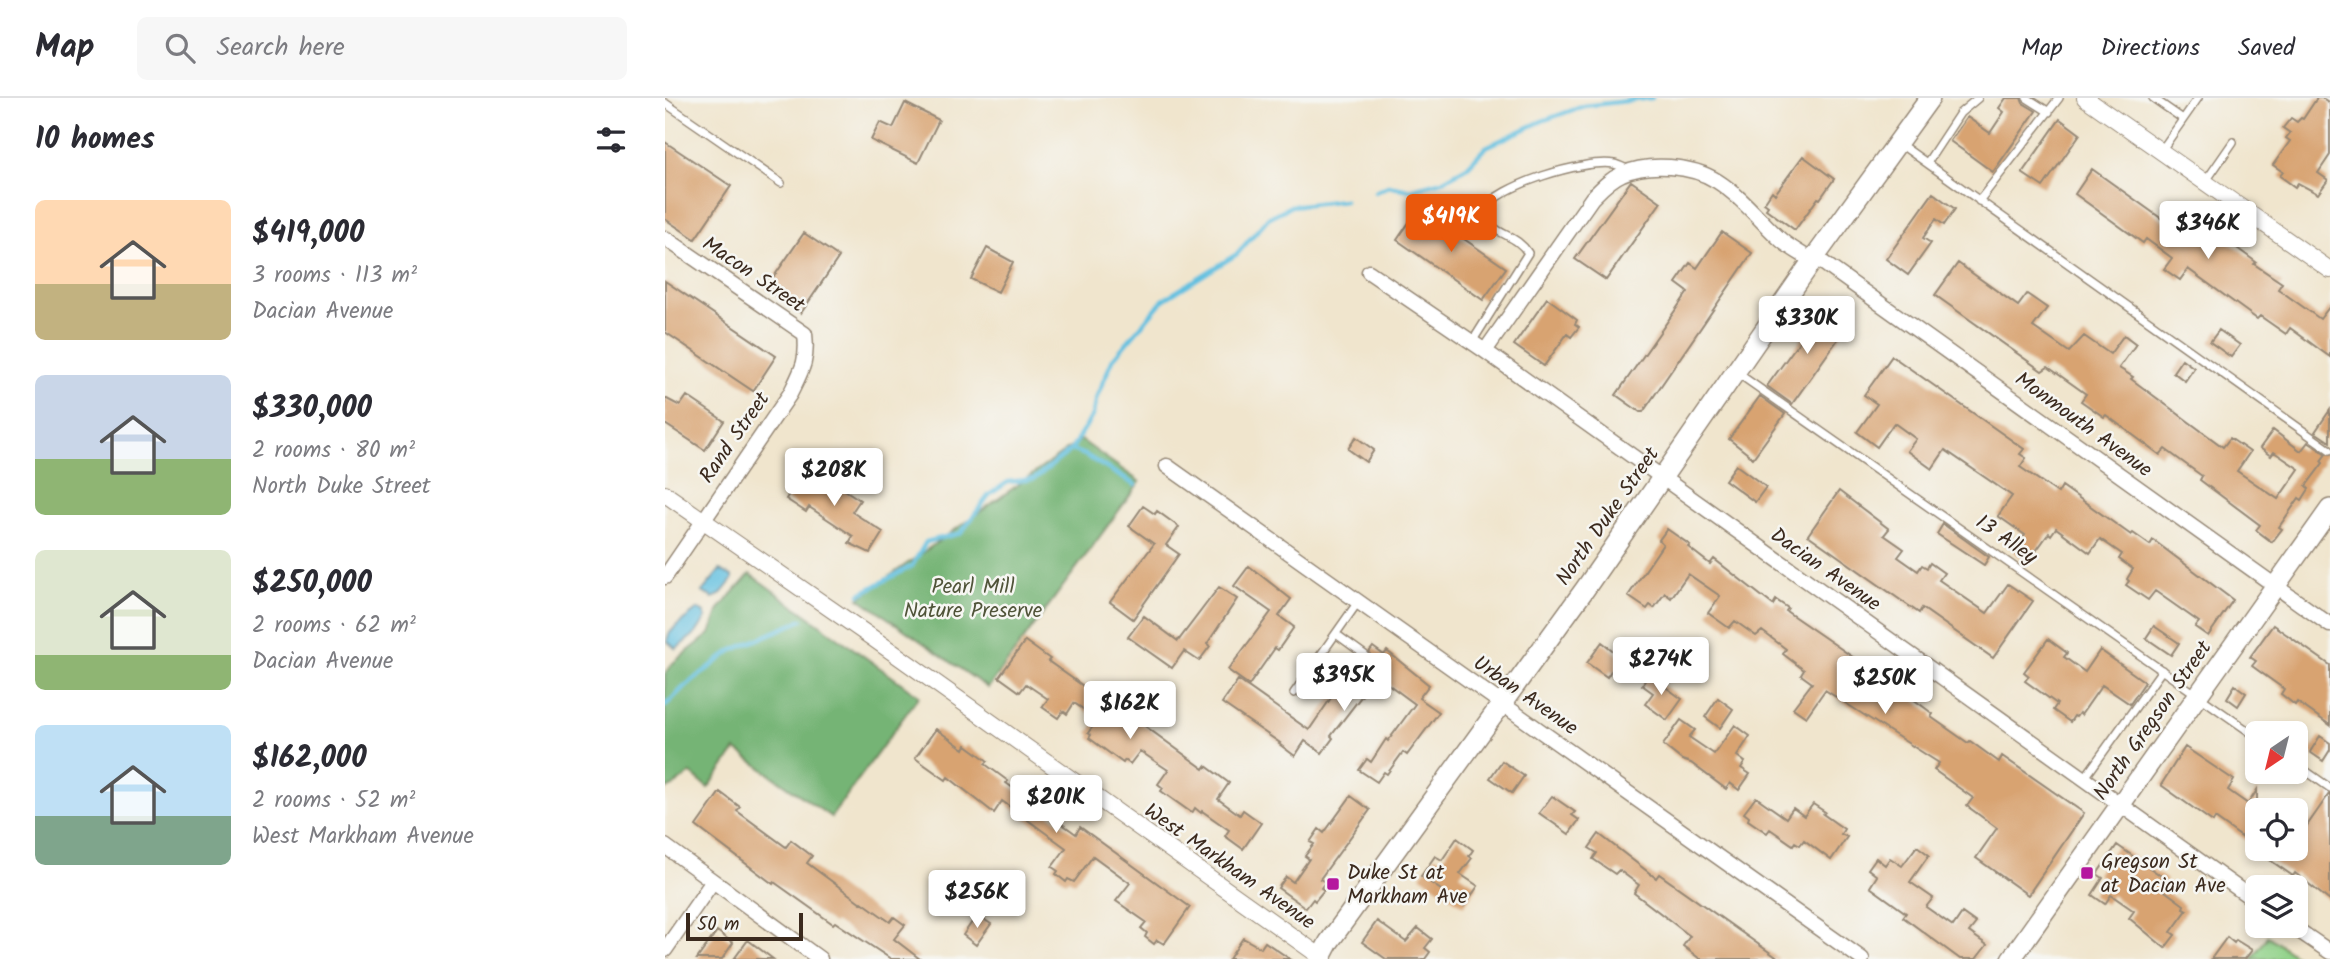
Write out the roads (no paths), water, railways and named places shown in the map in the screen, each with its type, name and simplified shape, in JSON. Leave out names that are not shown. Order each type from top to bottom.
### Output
[{"type":"main road","name":"North Duke Street","points":[[1322,958],[1329,942],[1662,478],[1930,98]]},
{"type":"main road","name":"North Gregson Street","points":[[2011,959],[2330,509]]},
{"type":"street","points":[[2085,98],[2330,270]]},
{"type":"street","name":"Monmouth Avenue","points":[[1632,171],[1665,167],[1707,175],[1723,185],[1789,246],[1814,259],[2330,625]]},
{"type":"street","points":[[1485,351],[1592,198],[1605,185],[1632,171]]},
{"type":"street","name":"Macon Street","points":[[665,238],[796,327],[804,334],[807,352]]},
{"type":"street","name":"Dacian Avenue","points":[[1369,272],[1485,351],[2245,893]]},
{"type":"street","name":"Rand Street","points":[[665,577],[790,394],[805,364],[807,352]]},
{"type":"street","name":"Urban Avenue","points":[[1167,466],[1862,959]]},
{"type":"street","name":"West Markham Avenue","points":[[665,494],[1322,958]]},
{"type":"street","points":[[665,846],[820,959]]},
{"type":"street","points":[[665,950],[713,881]]},
{"type":"street","points":[[2308,937],[2330,953]]},
{"type":"lane","points":[[1927,163],[1960,113],[1978,98]]},
{"type":"lane","points":[[2027,98],[2049,113]]},
{"type":"lane","points":[[1979,201],[2059,98]]},
{"type":"lane","points":[[2153,98],[2183,119]]},
{"type":"lane","points":[[2161,151],[2198,98]]},
{"type":"lane","points":[[665,103],[781,183]]},
{"type":"lane","points":[[2205,182],[2233,142]]},
{"type":"lane","points":[[1899,143],[2330,450]]},
{"type":"lane","points":[[1471,342],[1528,253],[1524,246],[1487,224],[1482,211],[1487,202],[1519,183],[1584,166],[1613,164],[1632,171]]},
{"type":"lane","name":"13 Alley","points":[[1736,372],[2245,728]]},
{"type":"lane","points":[[1294,693],[1359,602]]},
{"type":"lane","points":[[1336,634],[1365,655]]},
{"type":"lane","points":[[2084,779],[2162,670]]},
{"type":"lane","points":[[2308,772],[2330,788]]},
{"type":"water","points":[[720,570],[732,576],[732,580],[720,595],[713,598],[702,592]]},
{"type":"water","points":[[698,609],[706,618],[696,633],[676,649],[667,641],[669,634]]},
{"type":"waterway","points":[[1375,192],[1388,186],[1410,190],[1442,181],[1467,167],[1486,147],[1542,121],[1584,106],[1652,98]]},
{"type":"waterway","points":[[860,594],[912,566],[926,542],[961,533],[989,495],[1008,482],[1034,479],[1071,450],[1092,416],[1097,396],[1113,359],[1163,300],[1237,254],[1268,218],[1291,206],[1344,200]]},
{"type":"waterway","points":[[1071,450],[1085,455],[1135,485]]},
{"type":"waterway","points":[[665,706],[685,686],[731,651],[802,620]]},
{"type":"place","name":"Gregson St at Dacian Ave","points":[[2087,873]]},
{"type":"place","name":"Duke St at Markham Ave","points":[[1333,884]]},
{"type":"park label","name":"Pearl Mill Nature Preserve","points":[[973,598]]}]
